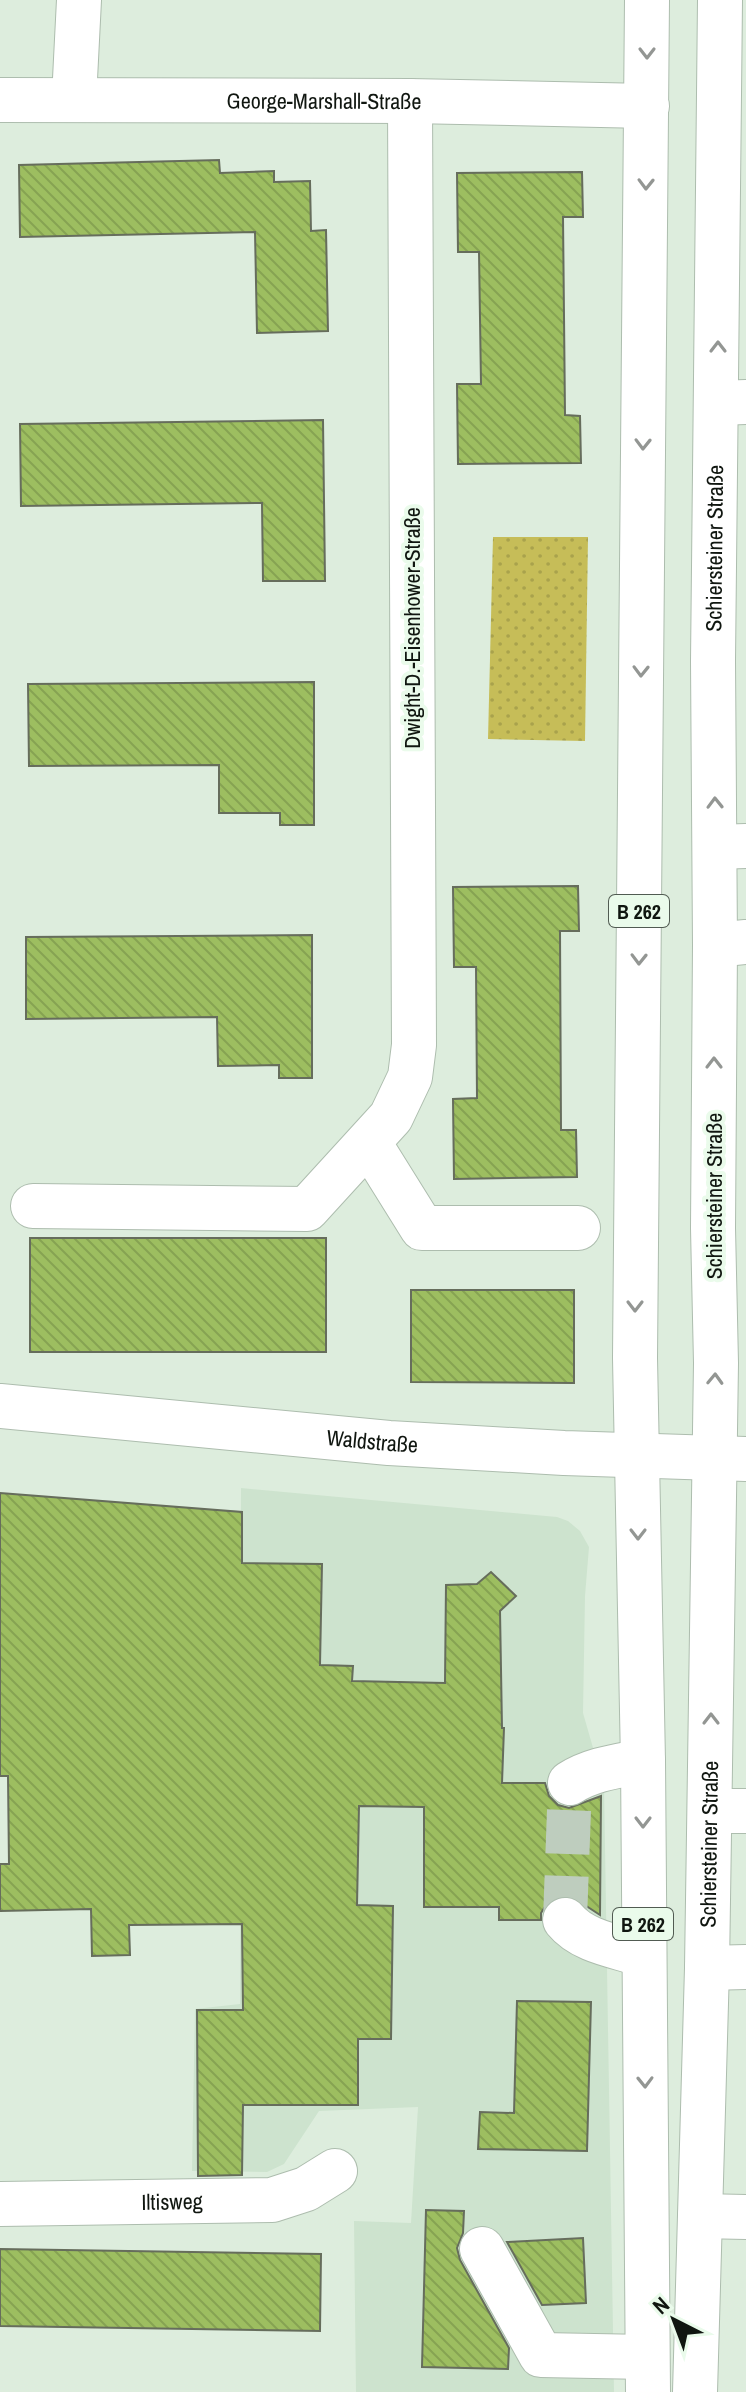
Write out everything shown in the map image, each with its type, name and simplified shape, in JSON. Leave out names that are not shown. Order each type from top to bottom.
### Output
[{"type":"main road","points":[[74,99],[79,0]]},
{"type":"main road","name":"B 262","points":[[647,0],[635,1228],[648,2374]]},
{"type":"main road","name":"Schiersteiner Straße","points":[[695,2392],[700,2216],[727,1968],[730,1458],[716,1363],[713,1228],[731,943],[731,846],[713,661],[732,403],[720,0]]},
{"type":"main road","name":"George-Marshall-Straße","points":[[0,100],[410,101],[647,106]]},
{"type":"main road","name":"Dwight-D.-Eisenhower-Straße","points":[[33,1206],[307,1209],[391,1117],[410,1077],[414,1045],[410,101]]},
{"type":"main road","points":[[369,1143],[422,1228],[578,1228]]},
{"type":"main road","name":"Waldstraße","points":[[0,1406],[389,1443],[730,1458]]},
{"type":"main road","points":[[570,1783],[581,1776],[610,1767],[643,1761]]},
{"type":"main road","points":[[565,1920],[573,1931],[581,1935],[644,1955]]},
{"type":"main road","name":"Iltisweg","points":[[0,2204],[272,2200],[306,2189],[335,2171]]},
{"type":"main road","points":[[700,2216],[746,2217]]},
{"type":"main road","points":[[482,2249],[541,2355],[648,2374]]},
{"type":"shaded area","points":[[493,537],[588,537],[585,741],[488,739]]},
{"type":"shaded area","points":[[241,1488],[557,1517],[580,1531],[589,1547],[583,1713],[604,1786],[614,2392],[356,2392],[354,2221],[411,2223],[418,2107],[319,2111],[284,2164],[267,2172],[192,2171],[195,2009],[240,2004]]},
{"type":"building","points":[[219,160],[220,173],[274,171],[274,182],[310,181],[311,231],[326,230],[328,331],[257,333],[255,232],[20,237],[19,165]]},
{"type":"building","points":[[582,172],[583,217],[563,217],[565,415],[580,416],[581,463],[458,464],[457,384],[481,384],[479,252],[458,252],[457,173]]},
{"type":"building","points":[[323,420],[325,581],[263,581],[262,503],[21,506],[20,424]]},
{"type":"building","points":[[314,682],[314,825],[280,825],[280,813],[219,813],[219,765],[29,766],[28,684]]},
{"type":"building","points":[[578,886],[579,931],[560,931],[561,1130],[576,1130],[577,1177],[454,1179],[453,1099],[477,1098],[476,967],[454,967],[453,887]]},
{"type":"building","points":[[312,935],[312,1078],[279,1078],[279,1065],[218,1066],[217,1017],[26,1019],[26,937]]},
{"type":"building","points":[[30,1238],[326,1238],[326,1352],[30,1352]]},
{"type":"building","points":[[411,1290],[574,1290],[574,1383],[411,1382]]},
{"type":"building","points":[[0,1493],[242,1512],[242,1563],[322,1564],[320,1665],[353,1666],[352,1681],[445,1683],[446,1585],[477,1584],[491,1572],[516,1596],[500,1611],[504,1728],[502,1783],[545,1783],[549,1796],[558,1805],[569,1808],[601,1796],[600,1915],[571,1896],[558,1896],[548,1902],[541,1913],[541,1920],[499,1920],[499,1907],[424,1907],[424,1807],[359,1806],[357,1905],[393,1906],[391,2039],[358,2039],[358,2105],[243,2105],[242,2175],[198,2176],[197,2010],[243,2010],[242,1924],[129,1925],[130,1955],[92,1956],[91,1909],[0,1911],[0,1864],[9,1864],[8,1776],[0,1776]]},
{"type":"building","points":[[517,2001],[591,2002],[587,2151],[478,2149],[480,2112],[514,2113]]},
{"type":"building","points":[[426,2210],[464,2211],[463,2233],[457,2248],[460,2260],[509,2348],[508,2369],[422,2367]]},
{"type":"building","points":[[583,2238],[586,2303],[542,2305],[507,2242]]},
{"type":"building","points":[[0,2249],[321,2254],[320,2331],[0,2326]]},
{"type":"tunnel","points":[[565,1920],[570,1783]]}]
